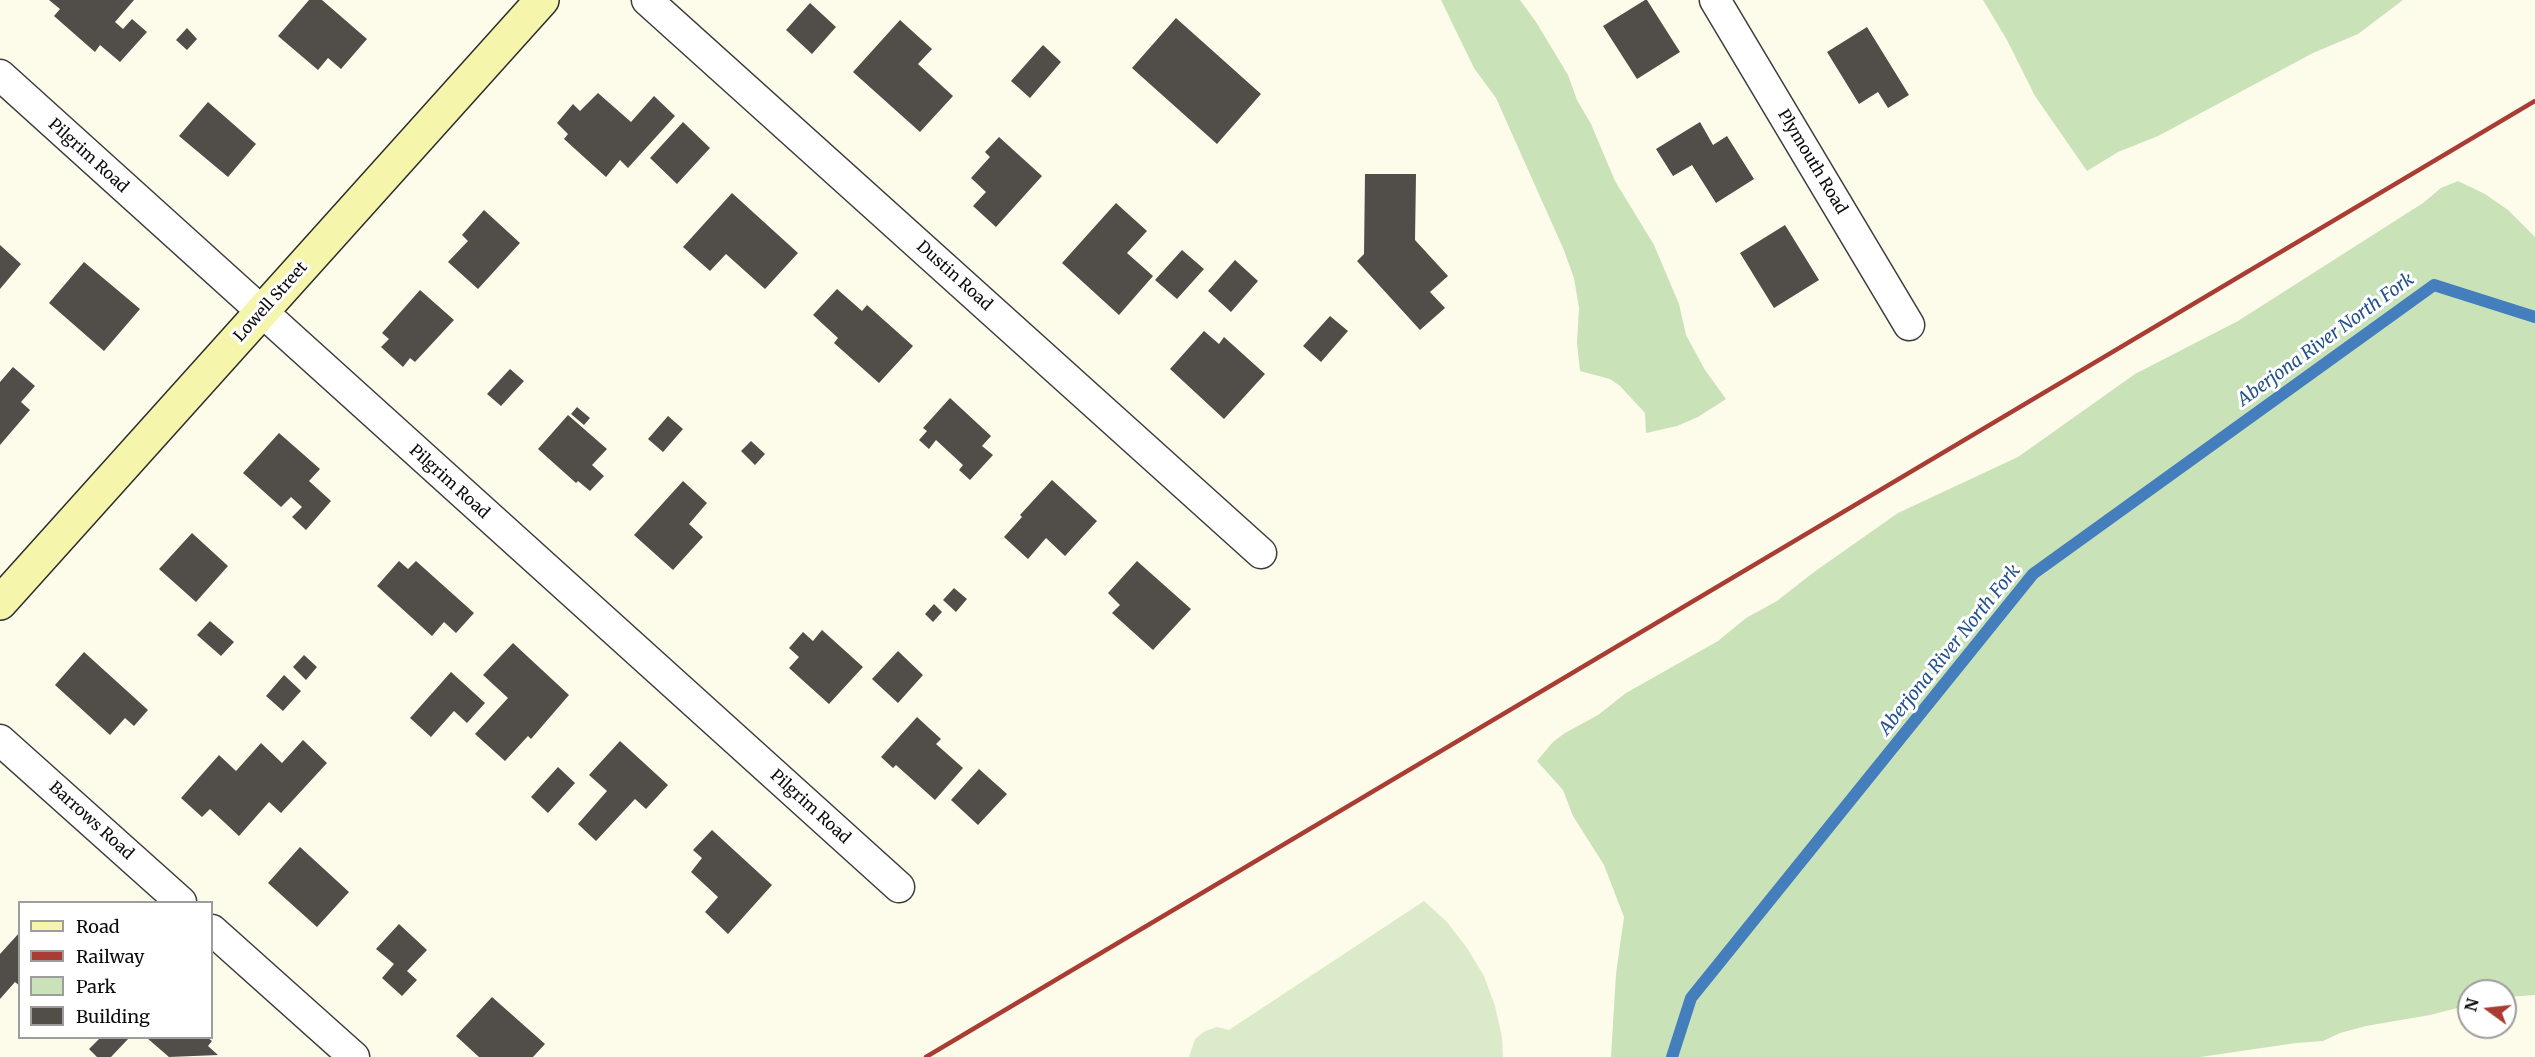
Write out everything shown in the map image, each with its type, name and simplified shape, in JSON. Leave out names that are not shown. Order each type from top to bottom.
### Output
[{"type":"main road","name":"Lowell Street","points":[[0,603],[542,0]]},
{"type":"street","name":"Dustin Road","points":[[648,0],[1261,553]]},
{"type":"street","name":"Plymouth Road","points":[[1714,0],[1909,325]]},
{"type":"street","name":"Pilgrim Road","points":[[0,75],[899,887]]},
{"type":"street","name":"Barrows Road","points":[[0,740],[179,901]]},
{"type":"street","points":[[213,931],[354,1057]]},
{"type":"green space","points":[[1441,0],[1520,0],[1536,22],[1568,75],[1577,100],[1591,124],[1615,181],[1654,245],[1679,304],[1686,335],[1705,370],[1726,399],[1698,417],[1677,426],[1646,433],[1645,413],[1620,386],[1610,379],[1580,371],[1577,343],[1579,308],[1574,278],[1563,248],[1496,98],[1474,68]]},
{"type":"green space","points":[[1983,0],[2403,0],[2358,34],[2313,53],[2158,136],[2118,152],[2087,171],[2035,96],[2007,40]]},
{"type":"green space","points":[[2458,181],[2485,194],[2508,210],[2535,237],[2535,995],[2517,996],[2517,979],[2457,979],[2457,1008],[2366,1026],[2340,1033],[2323,1041],[2200,1057],[1611,1057],[1616,974],[1624,917],[1604,865],[1573,816],[1563,790],[1537,761],[1553,742],[1598,715],[1626,693],[1718,641],[1746,618],[1777,601],[1898,513],[2018,457],[2135,374],[2238,321],[2423,203],[2441,188]]},
{"type":"green space","points":[[1424,901],[1447,922],[1467,948],[1484,976],[1495,1006],[1502,1037],[1503,1057],[1189,1057],[1195,1039],[1205,1031],[1217,1027],[1229,1030]]},
{"type":"building","points":[[49,0],[134,0],[115,22],[123,29],[132,19],[147,32],[120,62],[100,45],[95,52],[54,16],[60,9]]},
{"type":"building","points":[[309,0],[322,0],[367,39],[341,69],[328,58],[318,70],[278,36]]},
{"type":"building","points":[[1645,0],[1680,52],[1637,79],[1603,26]]},
{"type":"building","points":[[810,3],[836,27],[812,54],[786,30]]},
{"type":"building","points":[[1176,18],[1261,94],[1217,144],[1132,68]]},
{"type":"building","points":[[900,20],[932,49],[918,64],[953,96],[920,132],[853,72]]},
{"type":"building","points":[[1867,27],[1909,95],[1888,108],[1878,92],[1859,104],[1827,52]]},
{"type":"building","points":[[187,28],[197,39],[187,50],[176,40]]},
{"type":"building","points":[[1043,45],[1061,62],[1030,98],[1011,81]]},
{"type":"building","points":[[598,93],[631,122],[654,96],[675,116],[628,168],[620,160],[606,177],[564,139],[568,134],[557,123],[573,104],[580,111]]},
{"type":"building","points":[[208,102],[256,144],[228,177],[179,136]]},
{"type":"building","points":[[683,122],[710,148],[677,184],[650,158]]},
{"type":"building","points":[[1700,122],[1713,145],[1727,136],[1754,179],[1716,203],[1692,165],[1673,176],[1656,149]]},
{"type":"building","points":[[999,137],[1042,176],[996,227],[973,206],[986,192],[971,178],[990,157],[985,152]]},
{"type":"building","points":[[1365,174],[1416,174],[1415,240],[1448,276],[1430,292],[1445,308],[1420,330],[1357,261],[1364,254]]},
{"type":"building","points":[[732,193],[798,253],[765,289],[726,254],[710,271],[683,247]]},
{"type":"building","points":[[1116,203],[1147,231],[1127,253],[1153,276],[1119,315],[1062,263]]},
{"type":"building","points":[[484,210],[520,243],[478,289],[448,262],[468,241],[462,235]]},
{"type":"building","points":[[1785,225],[1819,280],[1774,308],[1740,253]]},
{"type":"building","points":[[0,245],[21,264],[0,289]]},
{"type":"building","points":[[1182,250],[1204,269],[1177,299],[1155,280]]},
{"type":"building","points":[[1235,260],[1258,281],[1231,312],[1208,291]]},
{"type":"building","points":[[84,262],[140,309],[104,351],[49,303]]},
{"type":"building","points":[[837,289],[862,311],[867,305],[913,346],[879,383],[834,343],[838,338],[813,315]]},
{"type":"building","points":[[420,290],[454,320],[415,362],[410,358],[403,367],[381,347],[389,339],[382,333]]},
{"type":"building","points":[[1330,316],[1348,331],[1321,362],[1303,346]]},
{"type":"building","points":[[1204,331],[1219,344],[1224,337],[1265,374],[1224,419],[1170,369]]},
{"type":"building","points":[[13,367],[35,386],[21,402],[30,410],[0,445],[0,382]]},
{"type":"building","points":[[510,369],[524,381],[501,406],[487,394]]},
{"type":"building","points":[[950,398],[991,436],[982,446],[993,455],[970,480],[959,470],[963,465],[936,440],[929,449],[919,440],[927,431],[923,428]]},
{"type":"building","points":[[577,407],[590,418],[584,425],[571,414]]},
{"type":"building","points":[[568,415],[607,449],[592,465],[604,476],[590,491],[578,481],[576,483],[538,449]]},
{"type":"building","points":[[668,416],[683,429],[663,452],[648,439]]},
{"type":"building","points":[[279,433],[320,469],[309,481],[331,501],[306,530],[292,517],[302,507],[291,497],[281,507],[243,473]]},
{"type":"building","points":[[751,441],[765,454],[755,465],[741,451]]},
{"type":"building","points":[[1052,480],[1097,521],[1065,556],[1046,538],[1028,559],[1004,537],[1022,517],[1020,515]]},
{"type":"building","points":[[683,481],[707,503],[689,524],[703,537],[673,570],[634,535]]},
{"type":"building","points":[[192,533],[228,566],[196,602],[159,569]]},
{"type":"building","points":[[399,561],[408,569],[416,561],[474,613],[456,633],[444,622],[432,636],[377,586]]},
{"type":"building","points":[[1137,561],[1191,609],[1153,650],[1112,613],[1120,605],[1108,593]]},
{"type":"building","points":[[954,588],[967,599],[956,612],[943,600]]},
{"type":"building","points":[[934,604],[942,612],[933,622],[925,614]]},
{"type":"building","points":[[210,621],[234,642],[221,656],[197,635]]},
{"type":"building","points":[[822,630],[863,667],[829,704],[789,668],[799,657],[789,648],[803,632],[813,641]]},
{"type":"building","points":[[513,643],[569,695],[531,739],[528,736],[505,761],[475,734],[508,698],[483,675]]},
{"type":"building","points":[[898,651],[923,675],[898,703],[872,679]]},
{"type":"building","points":[[84,652],[148,710],[134,726],[125,718],[110,735],[55,685]]},
{"type":"building","points":[[304,655],[317,667],[306,680],[293,667]]},
{"type":"building","points":[[451,672],[485,703],[467,723],[454,711],[431,737],[410,718]]},
{"type":"building","points":[[284,675],[301,691],[283,711],[266,696]]},
{"type":"building","points":[[917,717],[941,739],[936,744],[963,768],[935,800],[896,765],[893,768],[881,757]]},
{"type":"building","points":[[303,740],[327,763],[281,813],[269,802],[239,836],[210,809],[202,817],[181,798],[219,755],[236,771],[261,743],[282,763]]},
{"type":"building","points":[[620,741],[668,785],[646,809],[635,799],[596,841],[578,824],[607,791],[589,775]]},
{"type":"building","points":[[558,767],[575,783],[548,813],[531,797]]},
{"type":"building","points":[[979,769],[1007,794],[978,825],[951,800]]},
{"type":"building","points":[[712,830],[772,885],[728,934],[705,912],[718,897],[691,872],[702,858],[693,850]]},
{"type":"building","points":[[300,847],[349,892],[317,927],[268,883]]},
{"type":"building","points":[[399,924],[427,950],[407,971],[417,980],[402,996],[382,978],[394,964],[376,949]]},
{"type":"building","points":[[18,934],[18,984],[15,982],[0,999],[0,954]]},
{"type":"building","points":[[492,997],[545,1044],[533,1057],[479,1057],[456,1036]]},
{"type":"building","points":[[99,1039],[128,1039],[111,1057],[97,1057],[89,1049]]},
{"type":"building","points":[[148,1039],[209,1039],[212,1041],[208,1046],[218,1055],[169,1057]]},
{"type":"waterway","name":"Aberjona River North Fork","points":[[1672,1057],[1691,998],[2033,574],[2434,285],[2535,317]]},
{"type":"railway","points":[[926,1057],[2535,101]]}]
